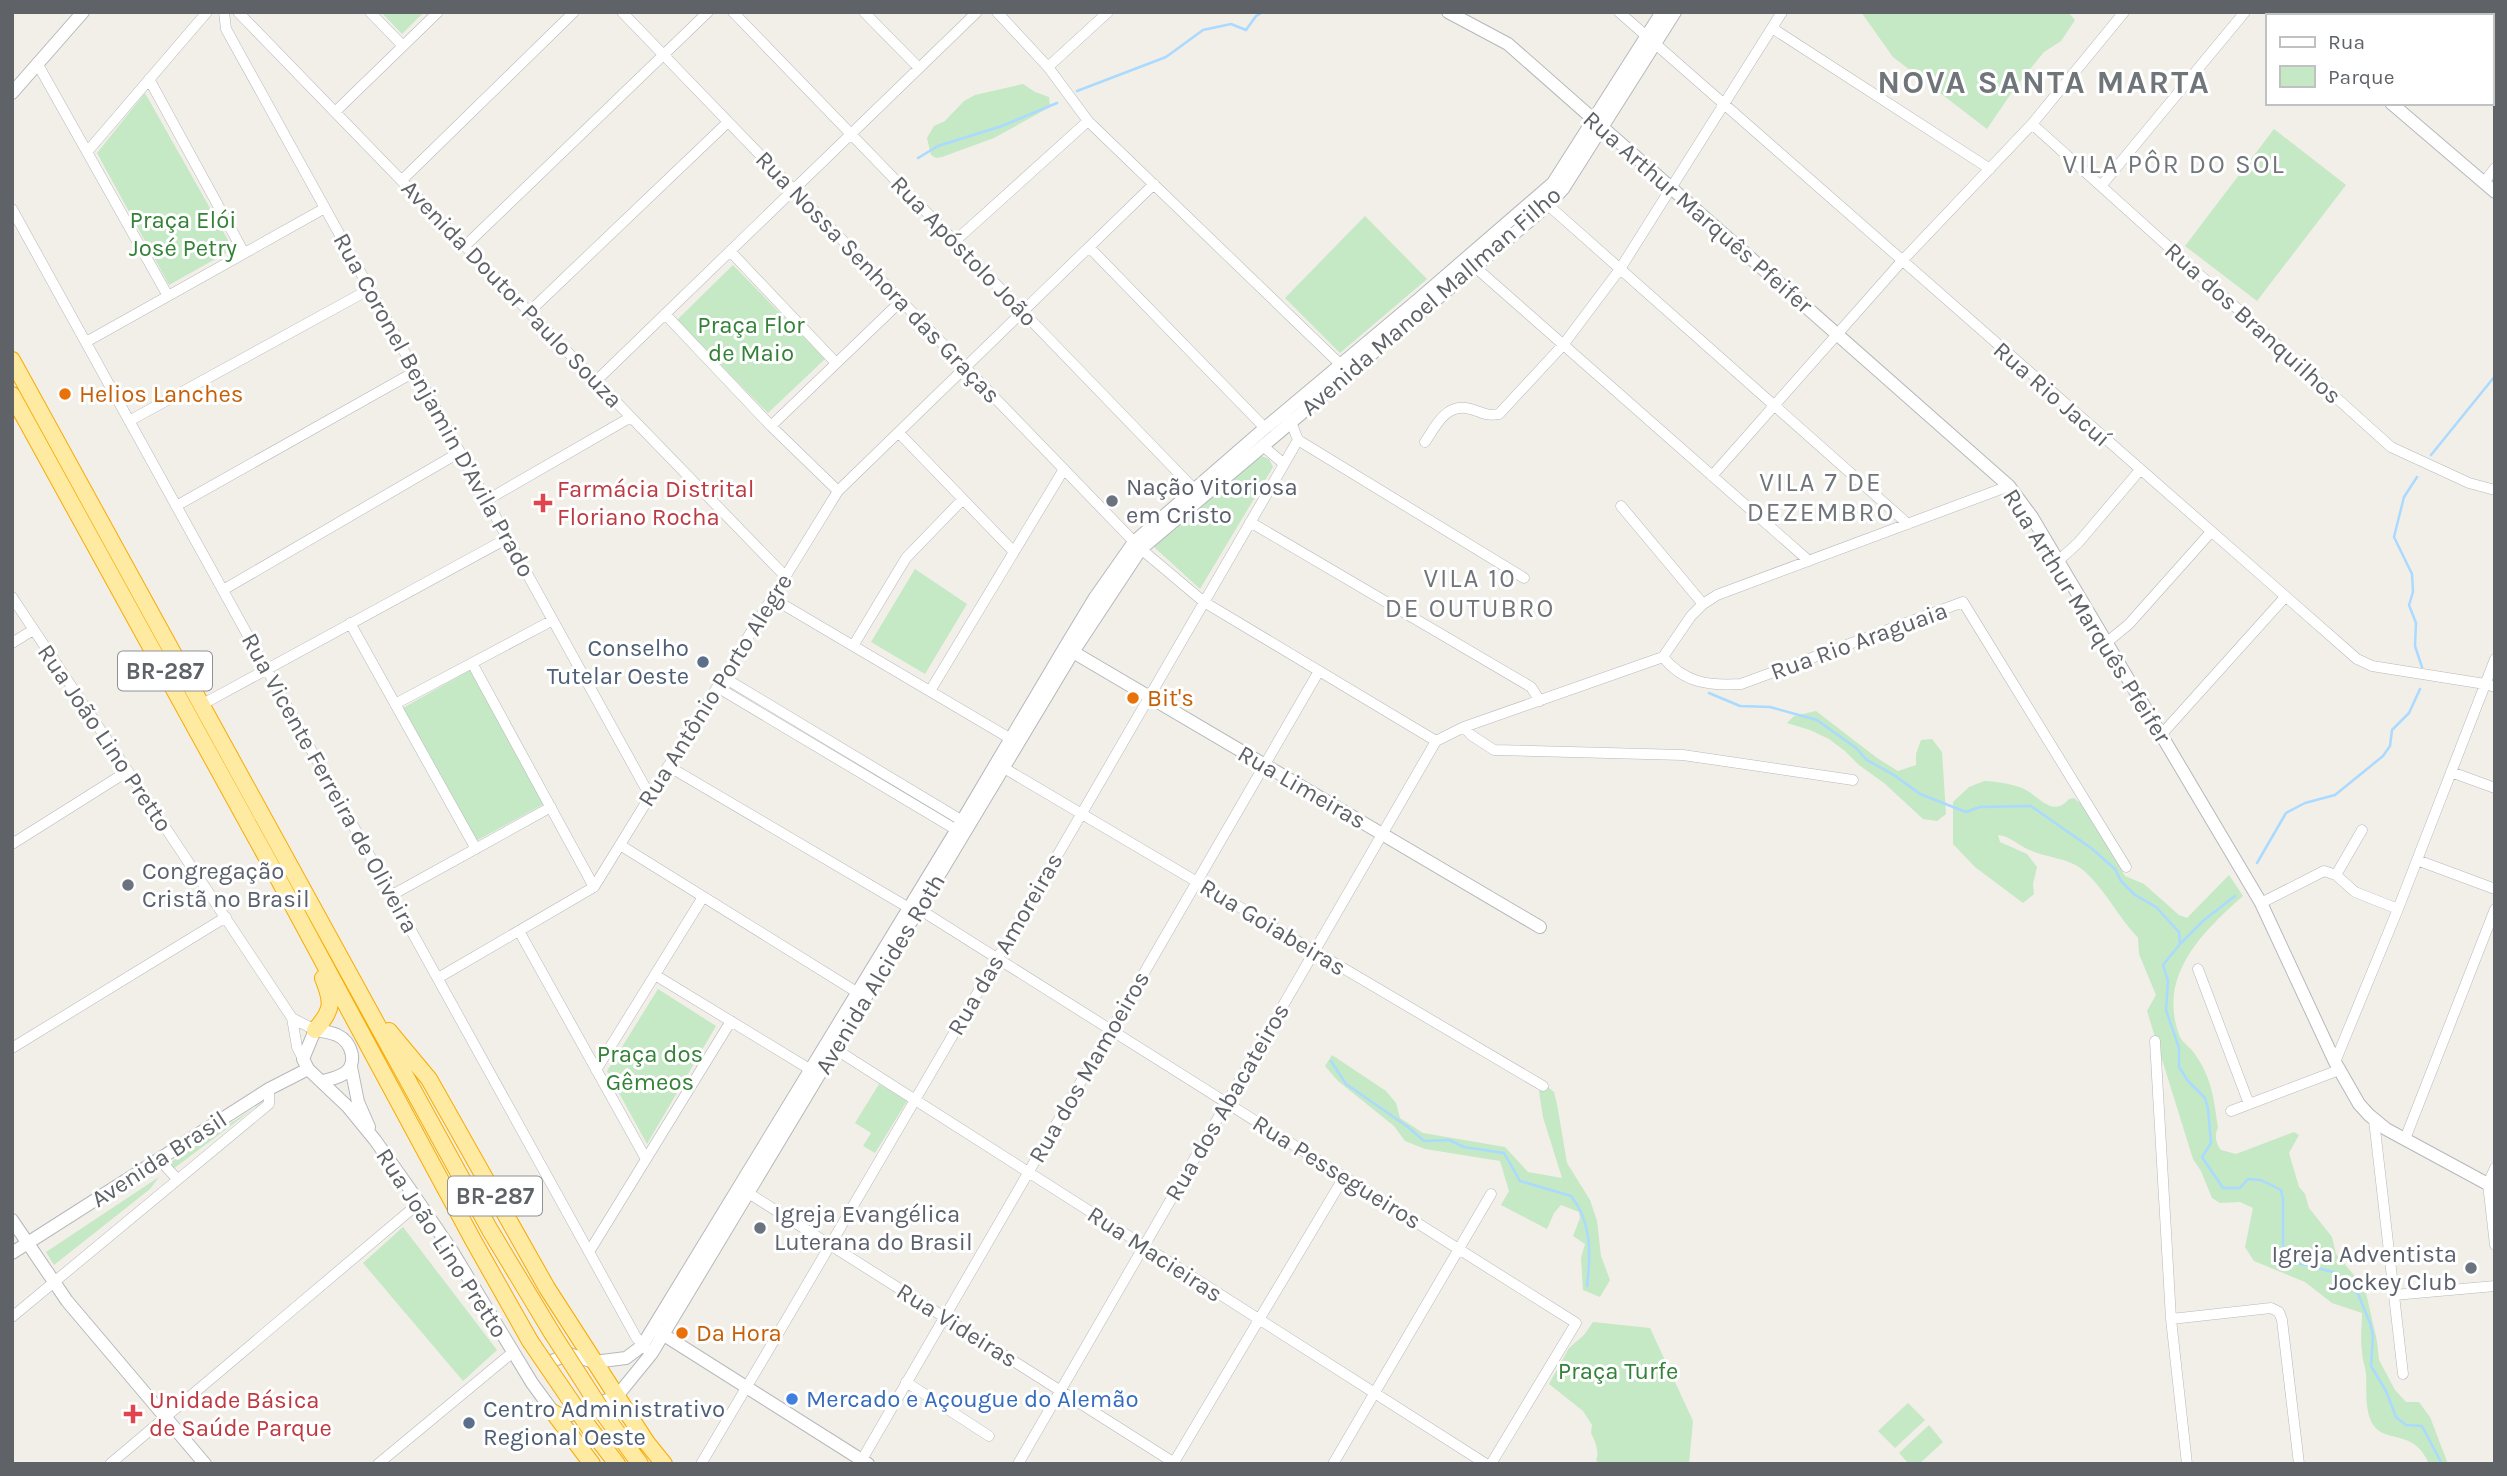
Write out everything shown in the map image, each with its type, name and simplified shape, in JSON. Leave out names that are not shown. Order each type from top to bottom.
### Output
[{"type":"highway","name":"BR-287","points":[[12,360],[490,1230],[552,1333],[640,1464]]},
{"type":"highway","name":"BR-287","points":[[12,395],[313,942],[472,1240],[530,1341],[617,1464]]},
{"type":"highway","points":[[313,942],[331,1002],[328,1012],[315,1030]]},
{"type":"highway","name":"BR-287","points":[[374,1017],[393,1035],[429,1079],[547,1288],[664,1464]]},
{"type":"highway","points":[[554,1413],[593,1464]]},
{"type":"street","points":[[12,93],[83,12]]},
{"type":"street","points":[[87,152],[206,12]]},
{"type":"street","name":"Rua Coronel Benjamin D'Avila Prado","points":[[224,12],[226,29],[650,796]]},
{"type":"street","name":"Avenida Doutor Paulo Souza","points":[[238,12],[785,576]]},
{"type":"street","points":[[370,12],[403,46]]},
{"type":"street","points":[[335,112],[438,12]]},
{"type":"street","points":[[402,180],[574,12]]},
{"type":"street","name":"Rua Nossa Senhora das Graças","points":[[622,12],[1138,545],[1204,601],[1436,741]]},
{"type":"street","points":[[465,246],[708,12]]},
{"type":"street","name":"Rua Apóstolo João","points":[[733,12],[1195,490]]},
{"type":"street","points":[[864,12],[919,68]]},
{"type":"street","points":[[596,381],[977,12]]},
{"type":"street","points":[[997,12],[1048,67],[1088,121],[1340,364]]},
{"type":"street","points":[[1048,67],[1108,12]]},
{"type":"street","name":"Rua Rio Jacuí","points":[[1619,12],[2357,659],[2372,666],[2490,685]]},
{"type":"street","name":"Avenida Manoel Mallman Filho","points":[[1138,545],[1265,428],[1286,418],[1548,205],[1563,189],[1598,124],[1650,40],[1662,12]]},
{"type":"street","name":"Avenida Manoel Mallman Filho","points":[[1650,40],[1675,12]]},
{"type":"street","points":[[1425,442],[1444,415],[1453,409],[1466,408],[1488,416],[1499,414],[1563,345],[1620,269],[1782,12]]},
{"type":"street","points":[[1712,475],[1901,262],[2032,124],[2124,12]]},
{"type":"street","points":[[2101,186],[2245,12]]},
{"type":"street","name":"Rua Arthur Marquês Pfeifer","points":[[1451,13],[1508,44],[2010,486],[2032,517],[2261,903],[2337,1066],[2359,1104],[2374,1120],[2491,1186]]},
{"type":"street","points":[[1772,28],[1990,169]]},
{"type":"street","points":[[37,63],[168,296]]},
{"type":"street","points":[[149,79],[244,253]]},
{"type":"street","points":[[2392,105],[2495,192]]},
{"type":"street","points":[[955,241],[1088,121]]},
{"type":"street","points":[[529,312],[728,122]]},
{"type":"street","name":"Avenida Manoel Mallman Filho","points":[[1138,545],[1263,446],[1286,418],[1340,364],[1553,183],[1598,124]]},
{"type":"street","name":"Rua dos Branquilhos","points":[[2032,124],[2392,447],[2469,483],[2495,490]]},
{"type":"street","points":[[2485,181],[2495,168]]},
{"type":"street","name":"Rua Antônio Porto Alegre","points":[[438,978],[594,887],[838,491],[1154,184]]},
{"type":"street","points":[[1548,205],[1908,524]]},
{"type":"street","points":[[86,342],[325,208]]},
{"type":"street","name":"Rua Vicente Ferreira de Oliveira","points":[[12,209],[589,1252],[647,1350]]},
{"type":"street","points":[[1089,247],[1265,428]]},
{"type":"street","points":[[730,251],[836,363]]},
{"type":"street","points":[[1475,267],[1809,561]]},
{"type":"street","points":[[129,421],[370,289]]},
{"type":"street","points":[[771,426],[901,301]]},
{"type":"street","points":[[665,314],[771,426],[838,491]]},
{"type":"street","points":[[176,506],[416,371]]},
{"type":"street","points":[[487,500],[631,417]]},
{"type":"street","points":[[1286,418],[1298,440],[1524,578]]},
{"type":"street","points":[[899,433],[1014,552]]},
{"type":"street","name":"Rua das Amoreiras","points":[[701,1464],[916,1101],[996,958],[1298,440]]},
{"type":"street","points":[[1263,446],[1284,464]]},
{"type":"street","points":[[223,590],[460,452]]},
{"type":"street","points":[[930,691],[1064,470]]},
{"type":"street","points":[[2058,561],[2078,543],[2140,470]]},
{"type":"street","points":[[1436,741],[1464,727],[1663,657],[1703,604],[1717,595],[2010,486]]},
{"type":"street","points":[[853,646],[906,558],[963,499]]},
{"type":"street","points":[[1621,506],[1703,604]]},
{"type":"street","points":[[1250,522],[1531,687],[1539,701]]},
{"type":"street","points":[[2106,643],[2129,624],[2211,532]]},
{"type":"street","points":[[203,704],[508,538]]},
{"type":"street","name":"Avenida Alcides Roth","points":[[617,1396],[1015,741],[1069,650],[1094,599],[1138,545]]},
{"type":"street","name":"Rua João Lino Pretto","points":[[12,597],[292,1018],[297,1047],[306,1064],[375,1140],[452,1251],[513,1352],[547,1363]]},
{"type":"street","points":[[2161,735],[2285,597]]},
{"type":"street","points":[[772,598],[1015,741]]},
{"type":"street","name":"Rua Rio Araguaia","points":[[1663,657],[1674,670],[1686,678],[1727,685],[1741,684],[1963,602],[2126,867]]},
{"type":"street","points":[[395,704],[553,620]]},
{"type":"street","points":[[350,623],[476,849]]},
{"type":"street","points":[[12,643],[33,630]]},
{"type":"street","name":"Rua Limeiras","points":[[1069,650],[1540,927]]},
{"type":"street","points":[[2231,1111],[2337,1066],[2451,772],[2490,685],[2495,659]]},
{"type":"street","points":[[472,663],[594,887]]},
{"type":"street","name":"Rua dos Mamoeiros","points":[[863,1462],[906,1382],[1319,671]]},
{"type":"street","points":[[723,677],[845,757]]},
{"type":"street","points":[[717,687],[845,757],[963,827]]},
{"type":"street","points":[[1464,727],[1494,751],[1683,755],[1853,779]]},
{"type":"street","name":"Avenida Alcides Roth","points":[[963,827],[1004,768],[1015,741]]},
{"type":"street","name":"Rua dos Abacateiros","points":[[1018,1464],[1436,741]]},
{"type":"street","name":"Rua Pessegueiros","points":[[668,766],[996,958],[1576,1322],[1492,1464]]},
{"type":"street","name":"Rua Goiabeiras","points":[[1004,768],[1543,1086]]},
{"type":"street","points":[[12,844],[128,771]]},
{"type":"street","points":[[2451,772],[2495,788]]},
{"type":"street","points":[[392,895],[551,807]]},
{"type":"street","points":[[2336,875],[2362,830]]},
{"type":"street","points":[[620,845],[862,995]]},
{"type":"street","points":[[2417,860],[2495,889]]},
{"type":"street","points":[[2261,903],[2324,871],[2336,875],[2355,892],[2398,909]]},
{"type":"street","points":[[596,1070],[703,897]]},
{"type":"street","points":[[2405,1139],[2495,909]]},
{"type":"street","points":[[12,1048],[226,917]]},
{"type":"street","points":[[519,931],[646,1159]]},
{"type":"street","points":[[2198,969],[2249,1104]]},
{"type":"street","points":[[655,975],[814,1072]]},
{"type":"street","name":"Rua João Lino Pretto","points":[[292,1018],[315,1030]]},
{"type":"street","points":[[589,1252],[731,1021]]},
{"type":"street","points":[[306,1064],[315,1030],[339,1035],[345,1040],[352,1058],[351,1067],[339,1077],[323,1081]]},
{"type":"street","points":[[2155,1041],[2171,1319],[2187,1464]]},
{"type":"street","name":"Rua Macieiras","points":[[830,1046],[1486,1464]]},
{"type":"street","name":"Avenida Brasil","points":[[12,1253],[306,1064]]},
{"type":"street","name":"Rua João Lino Pretto","points":[[351,1067],[358,1102],[375,1140]]},
{"type":"street","points":[[12,1317],[269,1104],[269,1089]]},
{"type":"street","points":[[2374,1120],[2403,1374]]},
{"type":"street","points":[[159,1159],[177,1179]]},
{"type":"street","points":[[2495,1168],[2491,1186],[2495,1245]]},
{"type":"street","points":[[1174,1463],[1344,1177]]},
{"type":"street","name":"Rua Videiras","points":[[743,1190],[1174,1463]]},
{"type":"street","points":[[1333,1464],[1491,1194]]},
{"type":"street","points":[[110,1464],[419,1203]]},
{"type":"street","points":[[12,1220],[52,1282],[205,1464]]},
{"type":"street","points":[[2394,1295],[2495,1286]]},
{"type":"street","points":[[2171,1319],[2271,1308],[2278,1312],[2282,1320],[2299,1464]]},
{"type":"street","points":[[658,1331],[863,1462]]},
{"type":"street","points":[[538,1390],[547,1363],[569,1354],[594,1362],[625,1358],[647,1350]]},
{"type":"street","points":[[378,1464],[513,1352],[554,1413],[570,1415],[617,1396]]},
{"type":"street","points":[[906,1382],[989,1436]]},
{"type":"green space","points":[[381,12],[424,12],[402,34]]},
{"type":"green space","points":[[1861,12],[2068,12],[2075,20],[2061,41],[2044,52],[2014,89],[1987,129],[1893,57]]},
{"type":"green space","points":[[1023,84],[1049,97],[1050,107],[994,138],[942,157],[931,155],[927,138],[934,126],[945,121],[964,101],[975,95]]},
{"type":"green space","name":"Praça Elói José Petry","points":[[145,93],[233,249],[169,285],[97,153]]},
{"type":"green space","points":[[2274,129],[2346,185],[2257,301],[2185,246]]},
{"type":"green space","points":[[1365,216],[1427,279],[1340,353],[1285,298]]},
{"type":"green space","name":"Praça Flor de Maio","points":[[733,265],[825,359],[768,413],[677,320]]},
{"type":"green space","points":[[1261,456],[1269,459],[1273,467],[1200,589],[1153,546]]},
{"type":"green space","points":[[915,569],[967,604],[925,674],[871,642]]},
{"type":"green space","points":[[470,670],[544,804],[476,841],[403,708]]},
{"type":"green space","points":[[1816,711],[1898,771],[1916,765],[1916,754],[1921,740],[1932,739],[1942,752],[1946,814],[1937,821],[1923,819],[1884,783],[1829,739],[1787,723],[1794,716]]},
{"type":"green space","points":[[1984,781],[2022,788],[2051,806],[2063,805],[2074,798],[2081,804],[2125,876],[2144,884],[2179,915],[2187,918],[2229,875],[2243,896],[2212,925],[2187,958],[2174,995],[2174,1015],[2180,1037],[2200,1062],[2211,1089],[2218,1128],[2217,1142],[2221,1150],[2236,1154],[2294,1132],[2299,1135],[2289,1153],[2299,1187],[2305,1194],[2309,1208],[2332,1237],[2336,1254],[2366,1293],[2379,1360],[2395,1390],[2406,1402],[2419,1402],[2430,1417],[2448,1464],[2429,1464],[2423,1453],[2409,1441],[2379,1431],[2374,1426],[2367,1407],[2366,1373],[2361,1342],[2362,1313],[2332,1303],[2305,1282],[2254,1261],[2245,1247],[2253,1208],[2240,1202],[2220,1203],[2212,1198],[2193,1159],[2147,1011],[2156,995],[2139,954],[2138,938],[2098,886],[2077,866],[2032,851],[1998,835],[2000,842],[2027,854],[2037,867],[2034,894],[2023,903],[1975,867],[1953,844],[1953,802],[1969,787]]},
{"type":"green space","name":"Praça dos Gêmeos","points":[[658,989],[716,1026],[647,1144],[607,1071]]},
{"type":"green space","points":[[1332,1055],[1386,1091],[1396,1103],[1400,1118],[1423,1133],[1505,1147],[1528,1172],[1562,1178],[1543,1117],[1539,1091],[1548,1087],[1554,1092],[1567,1163],[1590,1200],[1597,1221],[1601,1256],[1610,1280],[1600,1297],[1583,1290],[1581,1258],[1585,1244],[1573,1236],[1580,1218],[1579,1212],[1561,1205],[1547,1229],[1501,1205],[1509,1191],[1500,1161],[1425,1149],[1405,1141],[1394,1126],[1338,1081],[1325,1066]]},
{"type":"green space","points":[[879,1084],[907,1101],[875,1153],[863,1146],[871,1133],[855,1123]]},
{"type":"green space","points":[[257,1106],[173,1169],[168,1164]]},
{"type":"green space","points":[[159,1177],[150,1189],[54,1265],[46,1252]]},
{"type":"green space","points":[[403,1227],[497,1350],[463,1381],[363,1263]]},
{"type":"green space","name":"Praça Turfe","points":[[1593,1322],[1650,1328],[1693,1421],[1689,1464],[1599,1464],[1596,1460],[1597,1450],[1591,1433],[1592,1425],[1583,1411],[1549,1384],[1569,1348],[1584,1335]]},
{"type":"green space","points":[[1908,1403],[1925,1420],[1895,1448],[1878,1431]]},
{"type":"green space","points":[[1929,1425],[1943,1442],[1919,1464],[1909,1464],[1899,1453]]},
{"type":"waterway","points":[[1077,91],[1166,57],[1203,30],[1231,24],[1246,30],[1256,16],[1263,12]]},
{"type":"waterway","points":[[918,158],[938,146],[1002,126],[1057,103]]},
{"type":"waterway","points":[[2495,305],[2495,331]]},
{"type":"waterway","points":[[2431,455],[2495,376]]},
{"type":"waterway","points":[[2417,477],[2404,497],[2394,537],[2412,574],[2413,592],[2409,605],[2416,623],[2415,646],[2422,667]]},
{"type":"waterway","points":[[2257,863],[2286,813],[2305,803],[2335,795],[2383,756],[2390,746],[2392,730],[2409,713],[2420,689]]},
{"type":"waterway","points":[[1709,693],[1740,706],[1770,707],[1817,720],[1856,748],[1867,760],[1920,794],[1966,812],[1980,807],[2031,806],[2091,848],[2115,869],[2121,881],[2135,895],[2156,907],[2179,932],[2180,944],[2163,965],[2168,981],[2166,1010],[2179,1048],[2179,1067],[2188,1081],[2205,1098],[2208,1109],[2211,1143],[2202,1157],[2223,1188],[2240,1188],[2248,1179],[2261,1180],[2281,1190],[2285,1253],[2298,1263],[2333,1272],[2358,1294],[2373,1336],[2371,1366],[2386,1391],[2396,1417],[2406,1425],[2422,1426],[2442,1464]]},
{"type":"waterway","points":[[2180,944],[2204,920],[2235,896]]},
{"type":"waterway","points":[[1331,1061],[1346,1084],[1424,1141],[1449,1140],[1464,1147],[1504,1153],[1520,1181],[1571,1196],[1586,1227],[1589,1262],[1587,1286]]},
{"type":"place","name":"Helios Lanches","points":[[65,394]]},
{"type":"place","name":"Nação Vitoriosa em Cristo","points":[[1112,501]]},
{"type":"place","name":"Farmácia Distrital Floriano Rocha","points":[[543,503]]},
{"type":"place","name":"Conselho Tutelar Oeste","points":[[703,662]]},
{"type":"place","name":"Bit's","points":[[1133,698]]},
{"type":"place","name":"Congregação Cristã no Brasil","points":[[128,885]]},
{"type":"place","name":"Igreja Evangélica Luterana do Brasil","points":[[760,1228]]},
{"type":"place","name":"Igreja Adventista Jockey Club","points":[[2471,1268]]},
{"type":"place","name":"Da Hora","points":[[682,1333]]},
{"type":"place","name":"Mercado e Açougue do Alemão","points":[[792,1399]]},
{"type":"place","name":"Unidade Básica de Saúde Parque","points":[[133,1414]]},
{"type":"place","name":"Centro Administrativo Regional Oeste","points":[[469,1423]]},
{"type":"district","name":"NOVA SANTA MARTA","points":[[2044,82]]},
{"type":"district","name":"VILA PÔR DO SOL","points":[[2174,164]]},
{"type":"district","name":"VILA 7 DE DEZEMBRO","points":[[1821,497]]},
{"type":"district","name":"VILA 10 DE OUTUBRO","points":[[1470,593]]}]
